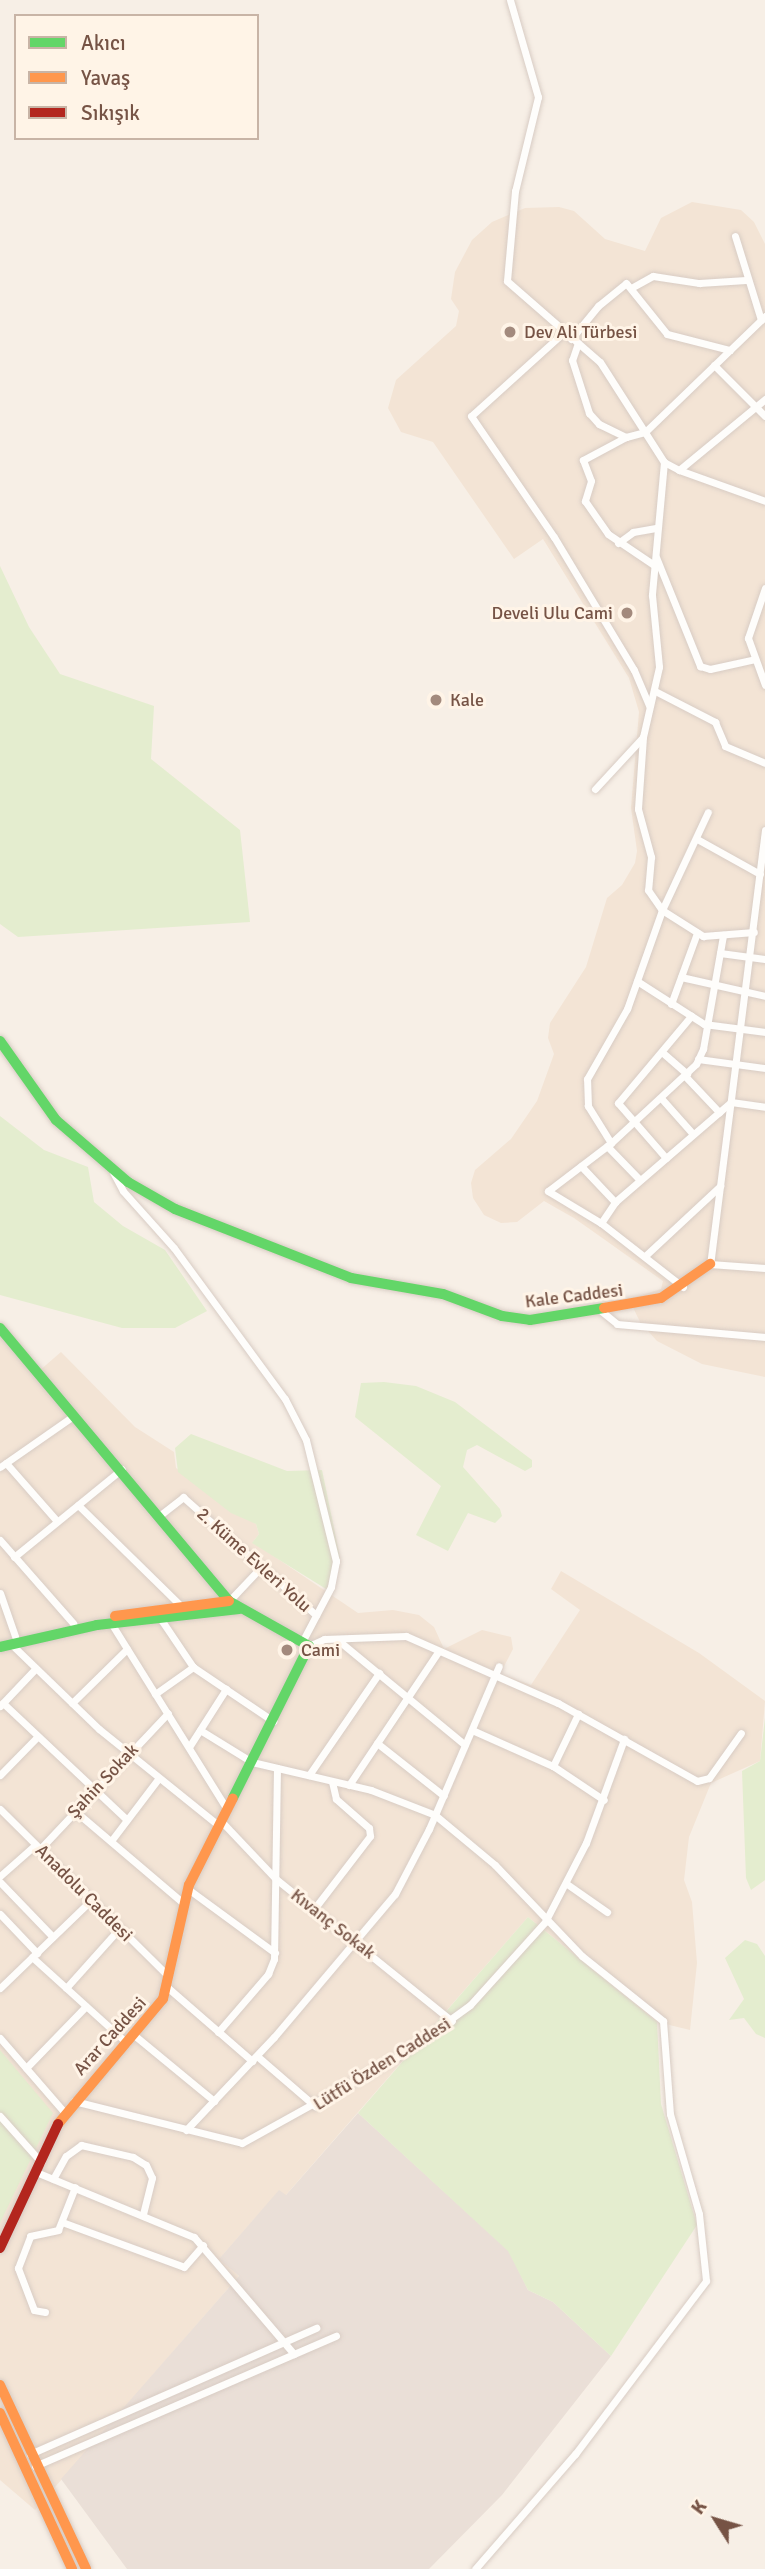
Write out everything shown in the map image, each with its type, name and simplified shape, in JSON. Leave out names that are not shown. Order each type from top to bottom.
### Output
[{"type":"street","points":[[510,0],[538,97],[515,191],[507,281],[603,366],[664,461],[679,470],[765,500]]},
{"type":"street","points":[[654,565],[618,543],[585,502],[591,481],[583,460],[626,437],[645,432],[763,318],[746,280],[735,236]]},
{"type":"street","points":[[631,288],[653,276],[699,283],[746,280]]},
{"type":"street","points":[[626,437],[596,422],[589,413],[572,360],[575,341],[598,306],[626,283],[667,334],[730,350]]},
{"type":"street","points":[[564,332],[471,416],[561,546],[634,670],[650,706]]},
{"type":"street","points":[[714,365],[765,416]]},
{"type":"street","points":[[679,470],[765,399]]},
{"type":"street","points":[[664,461],[654,554],[659,656],[655,691],[643,737],[638,815],[651,857],[648,890],[662,910],[696,933],[723,935],[765,926]]},
{"type":"street","points":[[618,543],[633,532],[656,528]]},
{"type":"street","points":[[654,554],[700,666],[707,669],[759,662]]},
{"type":"street","points":[[765,588],[748,632],[765,685]]},
{"type":"street","points":[[655,691],[715,722],[725,746],[765,763]]},
{"type":"street","points":[[595,789],[643,737]]},
{"type":"street","points":[[640,1180],[609,1144],[590,1111],[586,1084],[621,1023],[662,910],[708,811]]},
{"type":"street","points":[[765,830],[743,1029],[710,1264],[765,1268]]},
{"type":"street","points":[[697,839],[760,874]]},
{"type":"street","points":[[671,1003],[696,933]]},
{"type":"street","points":[[683,1287],[601,1223],[548,1191],[633,1123],[686,1075],[698,1059],[723,935]]},
{"type":"street","points":[[719,953],[765,959]]},
{"type":"street","points":[[681,977],[712,988],[765,996]]},
{"type":"street","points":[[637,981],[704,1024],[765,1032]]},
{"type":"street","points":[[666,1158],[618,1103],[663,1054],[691,1016]]},
{"type":"street","name":"Kale Caddesi","points":[[0,1041],[57,1120],[113,1172],[175,1209],[351,1278],[443,1294],[515,1319],[600,1310],[661,1298],[683,1287],[710,1264]]},
{"type":"street","points":[[663,1054],[719,1112]]},
{"type":"street","points":[[698,1059],[765,1068]]},
{"type":"street","points":[[661,1098],[693,1135]]},
{"type":"street","points":[[601,1223],[615,1202],[731,1102],[765,1107]]},
{"type":"street","points":[[581,1166],[615,1202]]},
{"type":"street","points":[[113,1172],[128,1198],[188,1267],[302,1429],[318,1476],[336,1561],[333,1581],[316,1615],[306,1644]]},
{"type":"street","points":[[645,1256],[720,1186]]},
{"type":"street","points":[[600,1310],[617,1324],[765,1337]]},
{"type":"street","points":[[0,1328],[73,1416],[122,1469],[229,1601],[239,1609],[306,1644],[324,1639],[396,1634],[578,1714],[700,1782],[709,1778],[741,1733]]},
{"type":"street","points":[[57,1521],[2,1465],[73,1416]]},
{"type":"street","points":[[14,1557],[122,1469]]},
{"type":"street","name":"2. Küme Evleri Yolu","points":[[159,1516],[183,1497],[316,1615]]},
{"type":"street","points":[[78,1505],[182,1608]]},
{"type":"street","points":[[0,1540],[73,1623]]},
{"type":"street","points":[[6,1642],[73,1623],[229,1601],[261,1567]]},
{"type":"street","points":[[0,1593],[6,1642]]},
{"type":"street","points":[[6,1642],[111,1623],[239,1609]]},
{"type":"street","points":[[160,1618],[193,1667],[273,1721]]},
{"type":"street","points":[[111,1623],[226,1809]]},
{"type":"street","points":[[338,1640],[465,1745]]},
{"type":"street","name":"Kıvanç Sokak","points":[[6,1642],[158,1779],[219,1823],[276,1879],[452,2021]]},
{"type":"street","name":"Arar Caddesi","points":[[0,2249],[64,2112],[157,2009],[168,1982],[188,1889],[226,1809],[273,1721],[306,1644]]},
{"type":"street","points":[[72,1703],[127,1649]]},
{"type":"street","points":[[349,1785],[438,1652]]},
{"type":"street","points":[[187,2130],[254,2058],[395,1894],[435,1815],[499,1666]]},
{"type":"street","points":[[155,1694],[193,1667]]},
{"type":"street","points":[[36,1668],[2,1704],[127,1820]]},
{"type":"street","points":[[309,1775],[379,1673]]},
{"type":"street","points":[[189,1747],[226,1689]]},
{"type":"street","name":"Şahin Sokak","points":[[0,1876],[37,1847],[75,1811],[168,1713]]},
{"type":"street","points":[[553,1766],[578,1714]]},
{"type":"street","points":[[200,1730],[252,1762],[349,1785],[435,1815],[495,1865],[545,1922],[663,2021],[670,2114],[699,2214],[707,2276],[702,2290],[575,2454],[475,2569]]},
{"type":"street","points":[[472,1730],[553,1766],[604,1800]]},
{"type":"street","points":[[0,1775],[38,1736]]},
{"type":"street","name":"Lütfü Özden Caddesi","points":[[74,2101],[242,2143],[315,2106],[452,2021],[545,1922],[567,1884],[604,1800],[624,1739]]},
{"type":"street","points":[[377,1743],[443,1796]]},
{"type":"street","points":[[218,2032],[268,1974],[275,1953],[276,1768]]},
{"type":"street","points":[[111,1841],[158,1779]]},
{"type":"street","points":[[314,1909],[370,1836],[369,1828],[336,1799],[332,1781]]},
{"type":"street","name":"Anadolu Caddesi","points":[[0,1809],[218,2032],[315,2106]]},
{"type":"street","points":[[75,1811],[183,1903]]},
{"type":"street","points":[[0,1882],[52,1937]]},
{"type":"street","points":[[567,1884],[607,1912]]},
{"type":"street","points":[[188,1889],[275,1953]]},
{"type":"street","points":[[0,1988],[90,1901]]},
{"type":"street","points":[[0,1914],[34,1955],[86,2006],[214,2101]]},
{"type":"street","points":[[66,1988],[120,1929]]},
{"type":"street","points":[[26,2068],[86,2006]]},
{"type":"street","points":[[0,2038],[64,2112]]},
{"type":"street","points":[[0,2116],[38,2167],[53,2179],[184,2230],[203,2245],[294,2354]]},
{"type":"street","points":[[53,2179],[66,2156],[81,2145],[133,2157],[146,2165],[152,2178],[143,2214]]},
{"type":"street","points":[[45,2312],[34,2310],[18,2268],[30,2236],[55,2233],[75,2187]]},
{"type":"street","points":[[62,2222],[184,2267],[203,2245]]},
{"type":"street","points":[[30,2454],[316,2328]]},
{"type":"street","points":[[35,2466],[336,2336]]},
{"type":"street","points":[[0,2385],[35,2466],[86,2569]]},
{"type":"street","points":[[0,2413],[72,2569]]},
{"type":"shaded area","points":[[692,202],[741,210],[754,222],[765,244],[765,1377],[702,1364],[657,1341],[640,1322],[629,1299],[661,1289],[663,1281],[574,1218],[544,1201],[517,1222],[501,1223],[484,1215],[473,1198],[471,1183],[475,1170],[511,1139],[537,1101],[554,1054],[548,1038],[550,1023],[586,967],[607,898],[622,885],[635,863],[637,851],[631,808],[639,712],[629,678],[543,539],[514,559],[433,442],[401,432],[388,408],[396,380],[456,326],[459,311],[451,299],[455,272],[472,240],[492,222],[525,208],[559,207],[574,211],[605,239],[645,251],[661,218]]},
{"type":"shaded area","points":[[0,1322],[39,1371],[61,1352],[135,1427],[174,1452],[176,1468],[256,1524],[259,1534],[253,1542],[358,1613],[393,1610],[419,1615],[434,1627],[444,1649],[482,1630],[511,1637],[513,1649],[500,1674],[531,1685],[580,1610],[551,1589],[561,1571],[699,1653],[765,1701],[760,1761],[711,1783],[689,1837],[684,1880],[692,1902],[697,1963],[690,2030],[657,2022],[528,1917],[285,2196],[279,2191],[220,2258],[239,2276],[35,2510],[0,2480]]},
{"type":"shaded area","points":[[358,2113],[509,2251],[528,2290],[553,2302],[611,2356],[502,2495],[429,2569],[127,2569],[61,2479],[239,2276],[219,2259],[279,2190],[286,2195]]},
{"type":"green space","points":[[0,566],[29,627],[60,674],[154,706],[151,759],[240,830],[250,922],[18,937],[0,924]]},
{"type":"green space","points":[[0,1116],[44,1150],[88,1167],[94,1202],[123,1226],[165,1250],[207,1311],[175,1328],[122,1328],[0,1295]]},
{"type":"green space","points":[[384,1382],[416,1386],[455,1402],[532,1460],[532,1467],[525,1471],[477,1445],[467,1450],[463,1467],[500,1509],[502,1516],[495,1523],[468,1513],[448,1551],[416,1535],[441,1486],[355,1417],[361,1383]]},
{"type":"green space","points":[[191,1434],[287,1471],[322,1470],[340,1557],[331,1592],[252,1543],[259,1534],[256,1524],[231,1513],[178,1472],[175,1448]]},
{"type":"green space","points":[[765,1718],[765,1880],[751,1890],[746,1878],[742,1771],[760,1761]]},
{"type":"green space","points":[[528,1917],[657,2022],[661,2104],[697,2225],[611,2356],[553,2302],[528,2290],[508,2251],[358,2113]]},
{"type":"green space","points":[[745,1940],[757,1944],[765,1956],[765,2038],[756,2034],[744,2018],[729,2020],[744,1999],[725,1958]]},
{"type":"green space","points":[[0,2050],[53,2113],[0,2223]]},
{"type":"traffic: fast","points":[[0,1041],[56,1120],[128,1182],[175,1209],[351,1278],[443,1294],[502,1316],[530,1320],[604,1308]]},
{"type":"traffic: fast","points":[[0,1328],[229,1601],[309,1646],[233,1798]]},
{"type":"traffic: fast","points":[[0,1647],[97,1625],[239,1609]]},
{"type":"traffic: slow","points":[[604,1308],[661,1298],[710,1264]]},
{"type":"traffic: slow","points":[[115,1616],[229,1601]]},
{"type":"traffic: slow","points":[[58,2124],[163,1999],[189,1885],[233,1798]]},
{"type":"traffic: slow","points":[[0,2385],[86,2569]]},
{"type":"traffic: slow","points":[[0,2413],[72,2569]]},
{"type":"traffic: jam","points":[[0,2248],[58,2124]]},
{"type":"place","name":"Dev Ali Türbesi","points":[[510,332]]},
{"type":"place","name":"Develi Ulu Cami","points":[[627,613]]},
{"type":"place","name":"Kale","points":[[436,700]]},
{"type":"place","name":"Cami","points":[[287,1650]]}]
